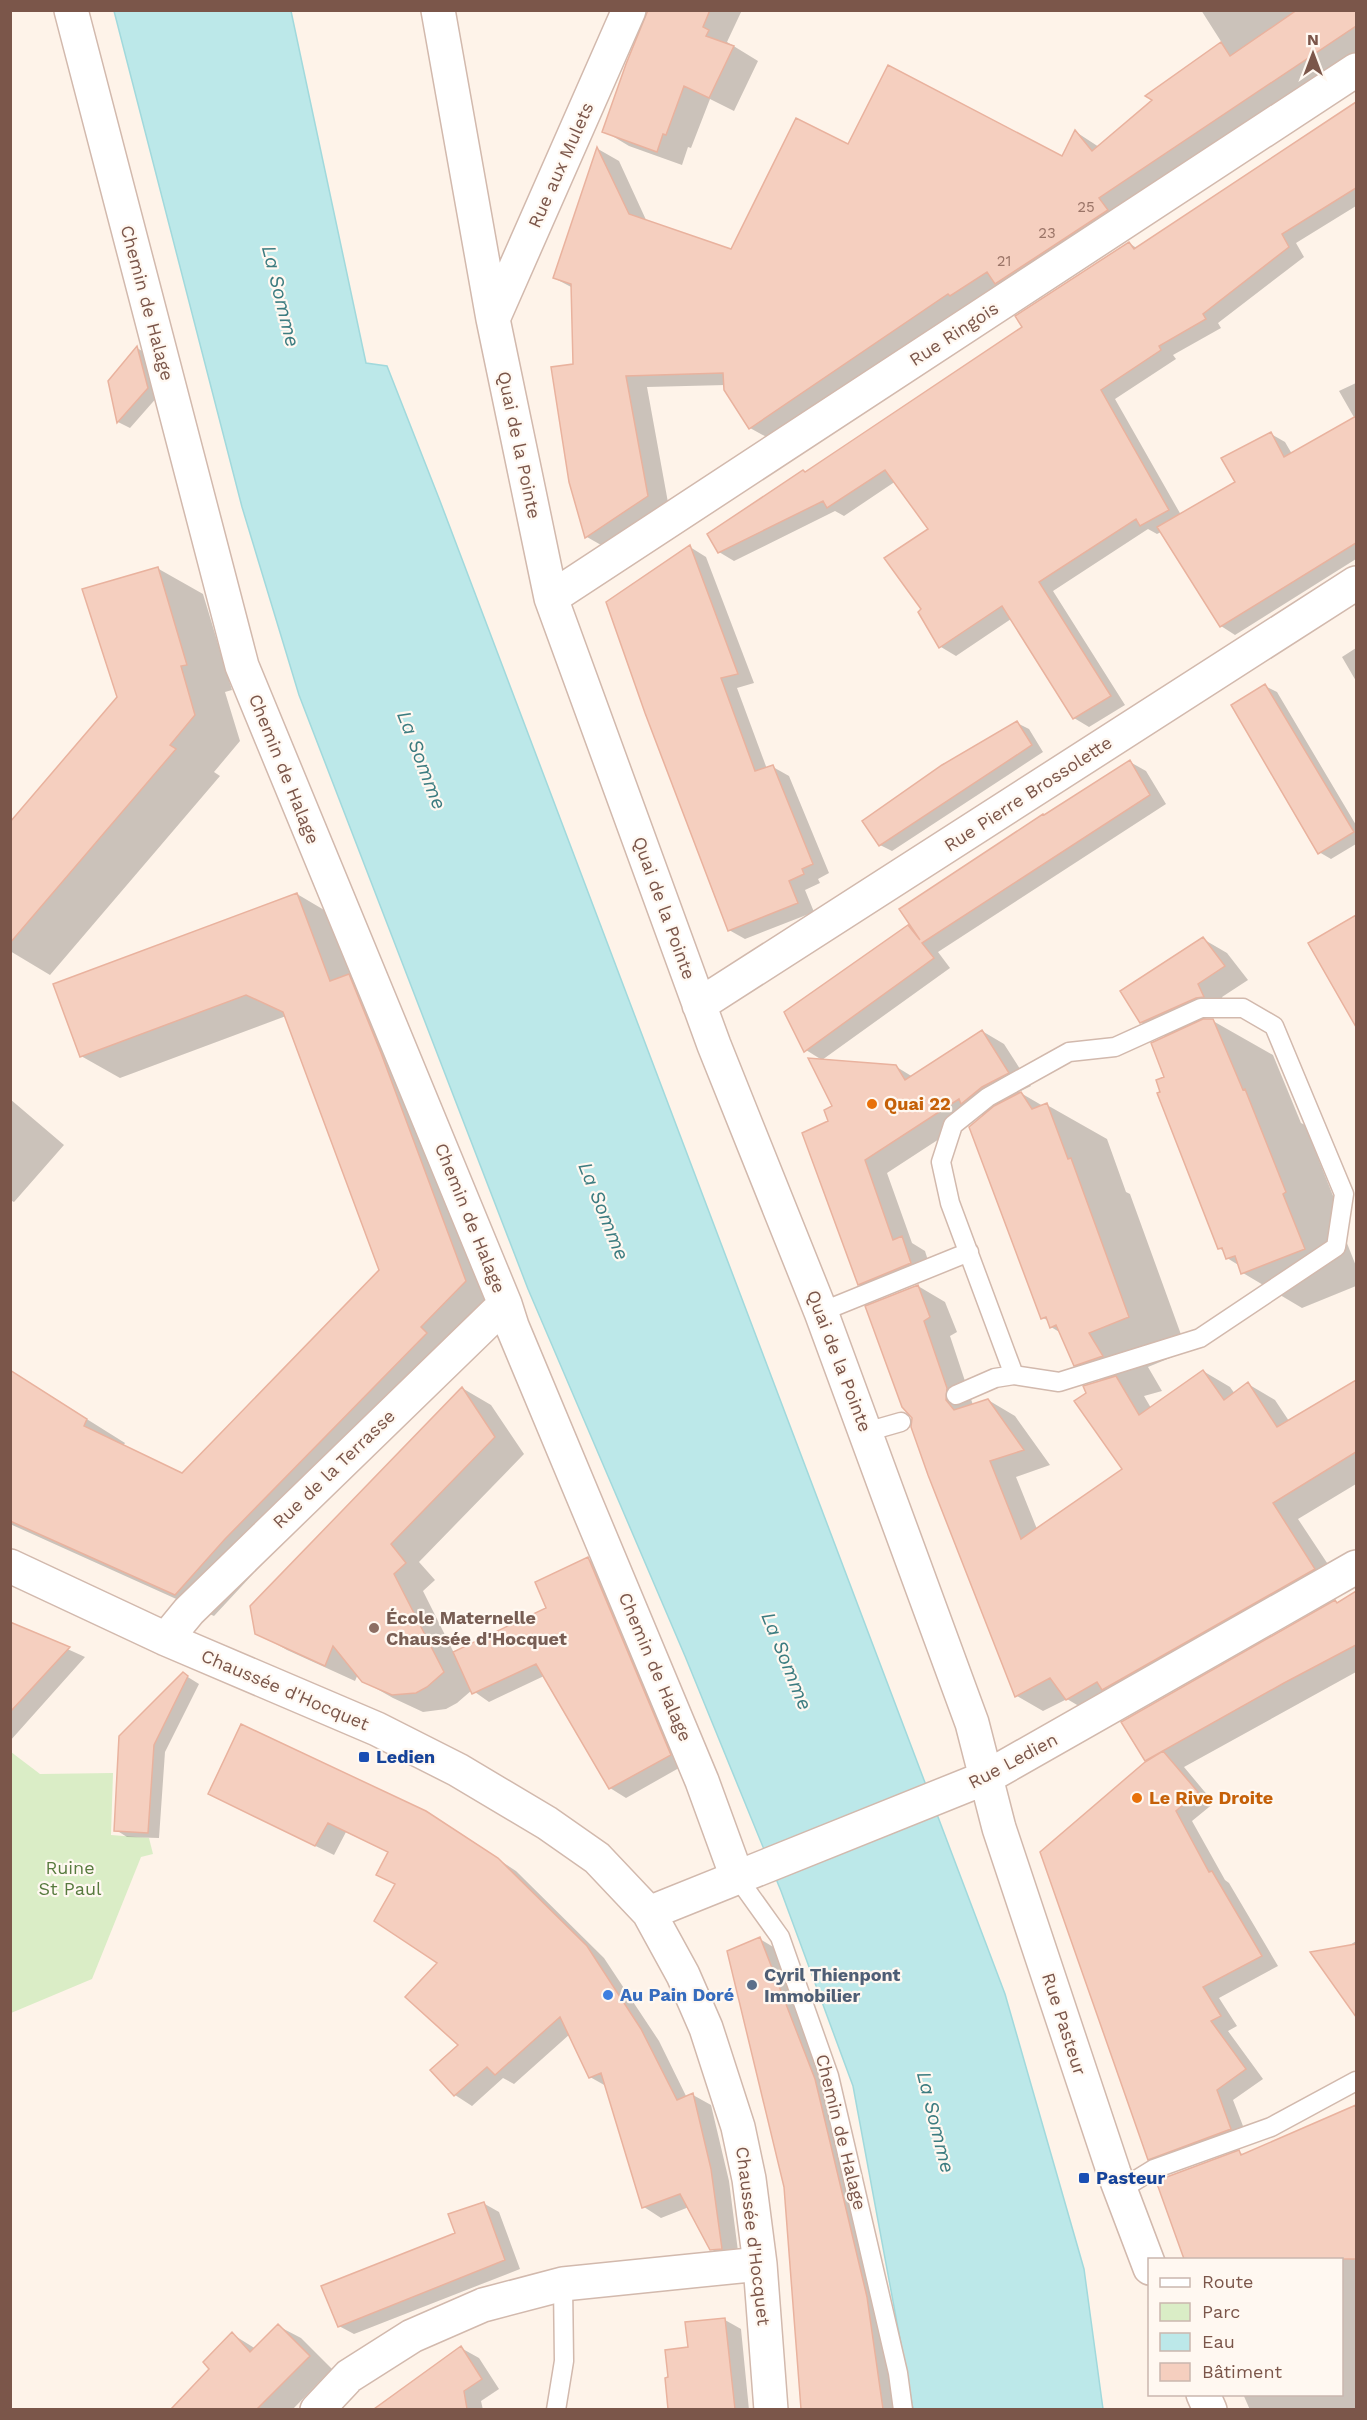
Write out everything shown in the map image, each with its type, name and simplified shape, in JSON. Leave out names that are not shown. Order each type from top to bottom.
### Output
[{"type":"street","name":"Chemin de Halage","points":[[71,10],[242,666],[505,1304],[516,1337],[702,1781],[749,1872]]},
{"type":"street","name":"Quai de la Pointe","points":[[438,10],[493,318],[551,598],[699,1005],[866,1432],[972,1723],[985,1778]]},
{"type":"street","name":"Rue aux Mulets","points":[[493,318],[629,10]]},
{"type":"street","name":"Rue Ringois","points":[[551,598],[1356,70]]},
{"type":"street","name":"Rue Pierre Brossolette","points":[[699,1005],[1356,583]]},
{"type":"street","name":"Rue de la Terrasse","points":[[166,1639],[189,1611],[505,1304]]},
{"type":"street","name":"Chaussée d'Hocquet","points":[[10,1566],[166,1639],[377,1729],[458,1770],[547,1823],[597,1858],[650,1913],[683,1975],[706,2028],[738,2127],[749,2179],[760,2264],[771,2409]]},
{"type":"street","name":"Rue Ledien","points":[[650,1913],[985,1778],[1356,1567]]},
{"type":"street","name":"Rue Pasteur","points":[[985,1778],[999,1828],[1120,2190],[1148,2265]]},
{"type":"street","points":[[317,2409],[349,2376],[412,2336],[483,2306],[563,2284],[760,2264]]},
{"type":"lane","points":[[956,1395],[995,1378],[1014,1375],[1059,1382],[1200,1338],[1336,1247],[1344,1194],[1274,1026],[1243,1008],[1201,1008],[1115,1047],[1069,1052],[988,1097],[953,1125],[941,1162],[950,1203],[1014,1375]]},
{"type":"lane","points":[[821,1312],[969,1252]]},
{"type":"lane","points":[[866,1432],[901,1422]]},
{"type":"lane","name":"Chemin de Halage","points":[[749,1872],[780,1937],[830,2076],[898,2373],[903,2409]]},
{"type":"lane","points":[[1120,2190],[1154,2169],[1271,2127],[1356,2081]]},
{"type":"lane","points":[[556,2409],[564,2361],[563,2284]]},
{"type":"green space","name":"Ruine St Paul","points":[[11,1752],[40,1774],[113,1773],[111,1835],[149,1838],[153,1854],[141,1857],[92,1979],[11,2013]]},
{"type":"water","name":"La Somme","points":[[114,11],[291,11],[366,363],[387,366],[440,501],[1005,1994],[1084,2269],[1103,2409],[913,2409],[853,2086],[781,1891],[685,1656],[528,1289],[299,695],[242,507]]},
{"type":"building","points":[[648,10],[710,10],[703,27],[709,30],[706,36],[734,46],[709,98],[684,86],[666,135],[663,134],[657,152],[602,132]]},
{"type":"building","points":[[1297,10],[1356,10],[1356,26],[1099,198],[1108,210],[995,284],[987,272],[950,296],[948,294],[749,429],[724,390],[723,373],[626,376],[648,496],[585,538],[569,482],[551,367],[573,364],[571,284],[553,278],[597,147],[629,214],[731,249],[796,118],[848,144],[888,65],[1062,156],[1075,130],[1092,151],[1152,100],[1145,96],[1221,42],[1230,56]]},
{"type":"building","points":[[1356,102],[1356,188],[1282,234],[1289,247],[1203,314],[1206,319],[1159,346],[1161,350],[1101,390],[1169,510],[1140,526],[1136,519],[1039,582],[1111,696],[1073,719],[1002,606],[939,648],[918,612],[921,609],[884,558],[928,529],[885,470],[827,508],[823,501],[718,553],[707,534],[803,470],[805,472],[1022,327],[1015,316],[1129,242],[1134,249]]},
{"type":"building","points":[[137,346],[148,388],[117,423],[108,381]]},
{"type":"building","points":[[1356,416],[1356,543],[1220,627],[1157,527],[1235,482],[1221,458],[1271,432],[1284,457]]},
{"type":"building","points":[[690,545],[738,674],[721,678],[755,771],[773,765],[813,864],[802,869],[804,874],[789,881],[798,903],[728,931],[645,713],[606,602]]},
{"type":"building","points":[[158,567],[187,665],[181,666],[195,715],[170,745],[176,749],[10,943],[10,822],[117,697],[82,589]]},
{"type":"building","points":[[1265,684],[1354,832],[1318,854],[1231,705]]},
{"type":"building","points":[[1017,721],[1032,745],[879,846],[862,821],[942,765]]},
{"type":"building","points":[[1130,760],[1150,795],[922,943],[934,958],[804,1052],[784,1012],[908,925],[920,940],[899,909]]},
{"type":"building","points":[[297,893],[330,981],[349,974],[466,1281],[421,1327],[427,1333],[225,1539],[175,1595],[10,1521],[10,1370],[87,1419],[84,1426],[182,1473],[379,1270],[283,1012],[246,995],[80,1057],[53,984]]},
{"type":"building","points":[[1356,915],[1356,1027],[1308,943]]},
{"type":"building","points":[[1203,937],[1225,966],[1198,984],[1204,997],[1196,998],[1140,1023],[1120,991]]},
{"type":"building","points":[[1203,1019],[1213,1019],[1243,1090],[1245,1089],[1286,1192],[1283,1194],[1305,1249],[1241,1274],[1235,1256],[1226,1259],[1222,1248],[1218,1249],[1157,1093],[1160,1092],[1156,1080],[1164,1077],[1151,1043]]},
{"type":"building","points":[[982,1030],[1009,1073],[982,1087],[961,1104],[959,1099],[865,1160],[893,1240],[902,1236],[911,1263],[858,1285],[802,1133],[828,1121],[824,1110],[832,1106],[808,1058],[896,1065],[905,1080]]},
{"type":"building","points":[[1021,1092],[1032,1109],[1047,1103],[1068,1159],[1071,1158],[1129,1317],[1089,1333],[1103,1356],[1074,1366],[1056,1325],[1050,1328],[1046,1317],[1041,1319],[969,1127],[994,1106]]},
{"type":"building","points":[[918,1285],[930,1317],[924,1321],[947,1388],[946,1400],[954,1410],[988,1399],[1024,1450],[990,1461],[1021,1539],[1122,1469],[1074,1401],[1086,1393],[1083,1386],[1116,1376],[1139,1415],[1203,1370],[1224,1400],[1248,1382],[1277,1427],[1356,1380],[1356,1452],[1273,1503],[1315,1569],[1102,1690],[1097,1682],[1066,1700],[1050,1678],[1015,1697],[928,1475],[911,1427],[912,1418],[902,1407],[865,1306]]},
{"type":"building","points":[[462,1387],[495,1437],[391,1544],[406,1563],[394,1574],[444,1672],[427,1687],[416,1693],[392,1695],[362,1682],[333,1646],[325,1666],[255,1634],[250,1606]]},
{"type":"building","points":[[588,1557],[671,1755],[609,1789],[536,1664],[472,1694],[453,1652],[546,1608],[535,1582]]},
{"type":"building","points":[[1356,1591],[1356,1645],[1145,1761],[1121,1722],[1335,1600],[1337,1603]]},
{"type":"building","points":[[10,1622],[70,1647],[10,1712]]},
{"type":"building","points":[[183,1672],[188,1676],[154,1745],[148,1833],[114,1831],[119,1736]]},
{"type":"building","points":[[241,1724],[426,1811],[498,1858],[587,1946],[641,2029],[677,2100],[693,2093],[711,2169],[722,2249],[710,2250],[680,2194],[642,2208],[601,2073],[589,2078],[560,2017],[495,2075],[487,2067],[454,2096],[430,2070],[458,2045],[405,1997],[437,1963],[374,1921],[395,1884],[376,1875],[388,1852],[328,1823],[315,1846],[208,1794]]},
{"type":"building","points":[[1163,1751],[1198,1792],[1176,1811],[1209,1872],[1212,1871],[1262,1956],[1203,1987],[1221,2016],[1211,2021],[1246,2069],[1217,2090],[1231,2129],[1148,2160],[1040,1852],[1145,1762]]},
{"type":"building","points":[[760,1937],[815,2079],[867,2297],[883,2409],[801,2409],[784,2187],[727,1951]]},
{"type":"building","points":[[1356,1944],[1356,2017],[1310,1952]]},
{"type":"building","points":[[1356,2105],[1356,2259],[1184,2258],[1156,2181],[1239,2150],[1241,2155]]},
{"type":"building","points":[[484,2202],[505,2260],[338,2327],[321,2286],[455,2233],[448,2214]]},
{"type":"building","points":[[725,2318],[735,2409],[668,2409],[665,2350],[688,2347],[685,2322]]},
{"type":"building","points":[[278,2324],[310,2356],[257,2409],[171,2409],[209,2369],[203,2362],[232,2332],[250,2352]]},
{"type":"building","points":[[461,2346],[482,2379],[464,2391],[467,2409],[374,2409]]},
{"type":"place","name":"Quai 22","points":[[872,1104]]},
{"type":"place","name":"École Maternelle Chaussée d'Hocquet","points":[[374,1628]]},
{"type":"place","name":"Ledien","points":[[364,1757]]},
{"type":"place","name":"Le Rive Droite","points":[[1137,1798]]},
{"type":"place","name":"Cyril Thienpont Immobilier","points":[[752,1985]]},
{"type":"place","name":"Au Pain Doré","points":[[608,1995]]},
{"type":"place","name":"Pasteur","points":[[1084,2178]]}]
